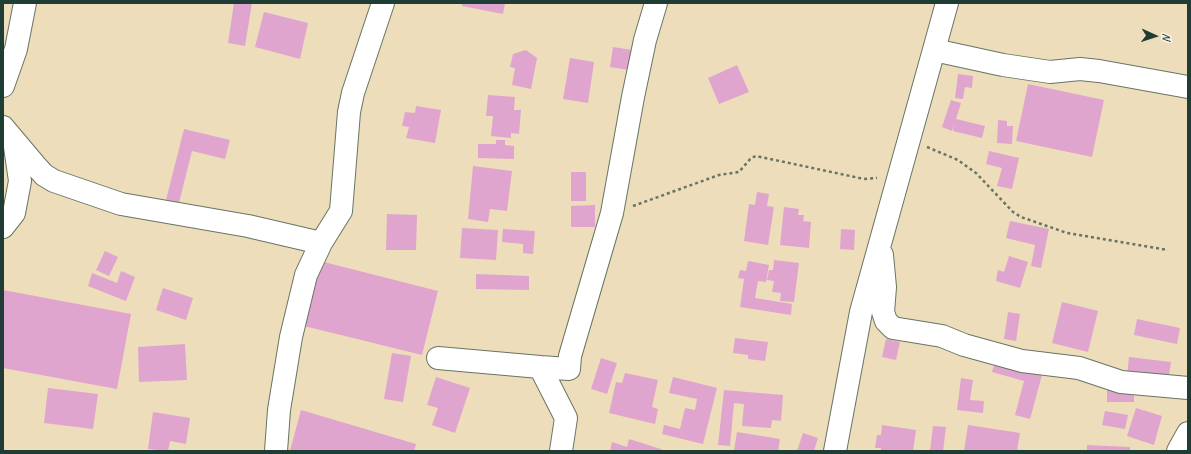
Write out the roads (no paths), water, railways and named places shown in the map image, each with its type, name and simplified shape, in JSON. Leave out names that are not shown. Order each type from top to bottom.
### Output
[{"type":"street","points":[[3,86],[16,49],[25,3]]},
{"type":"street","points":[[276,451],[279,410],[291,337],[306,275],[321,243],[341,210],[349,112],[353,93],[383,3]]},
{"type":"street","points":[[438,358],[569,369],[570,356],[612,213],[633,97],[645,40],[656,3]]},
{"type":"street","points":[[835,451],[861,312],[947,3]]},
{"type":"street","points":[[934,50],[1003,65],[1050,72],[1080,69],[1099,71],[1188,87]]},
{"type":"street","points":[[8,134],[34,165],[44,175],[54,181],[121,204],[248,226],[321,243]]},
{"type":"street","points":[[3,227],[14,213],[20,181],[8,134]]},
{"type":"street","points":[[881,243],[885,288],[883,312],[886,321],[892,328],[942,336],[964,345],[1022,361],[1078,368],[1121,382],[1188,388]]},
{"type":"street","points":[[540,367],[566,418],[560,451]]},
{"type":"street","points":[[830,451],[844,408]]},
{"type":"street","points":[[1178,451],[1188,433]]}]
